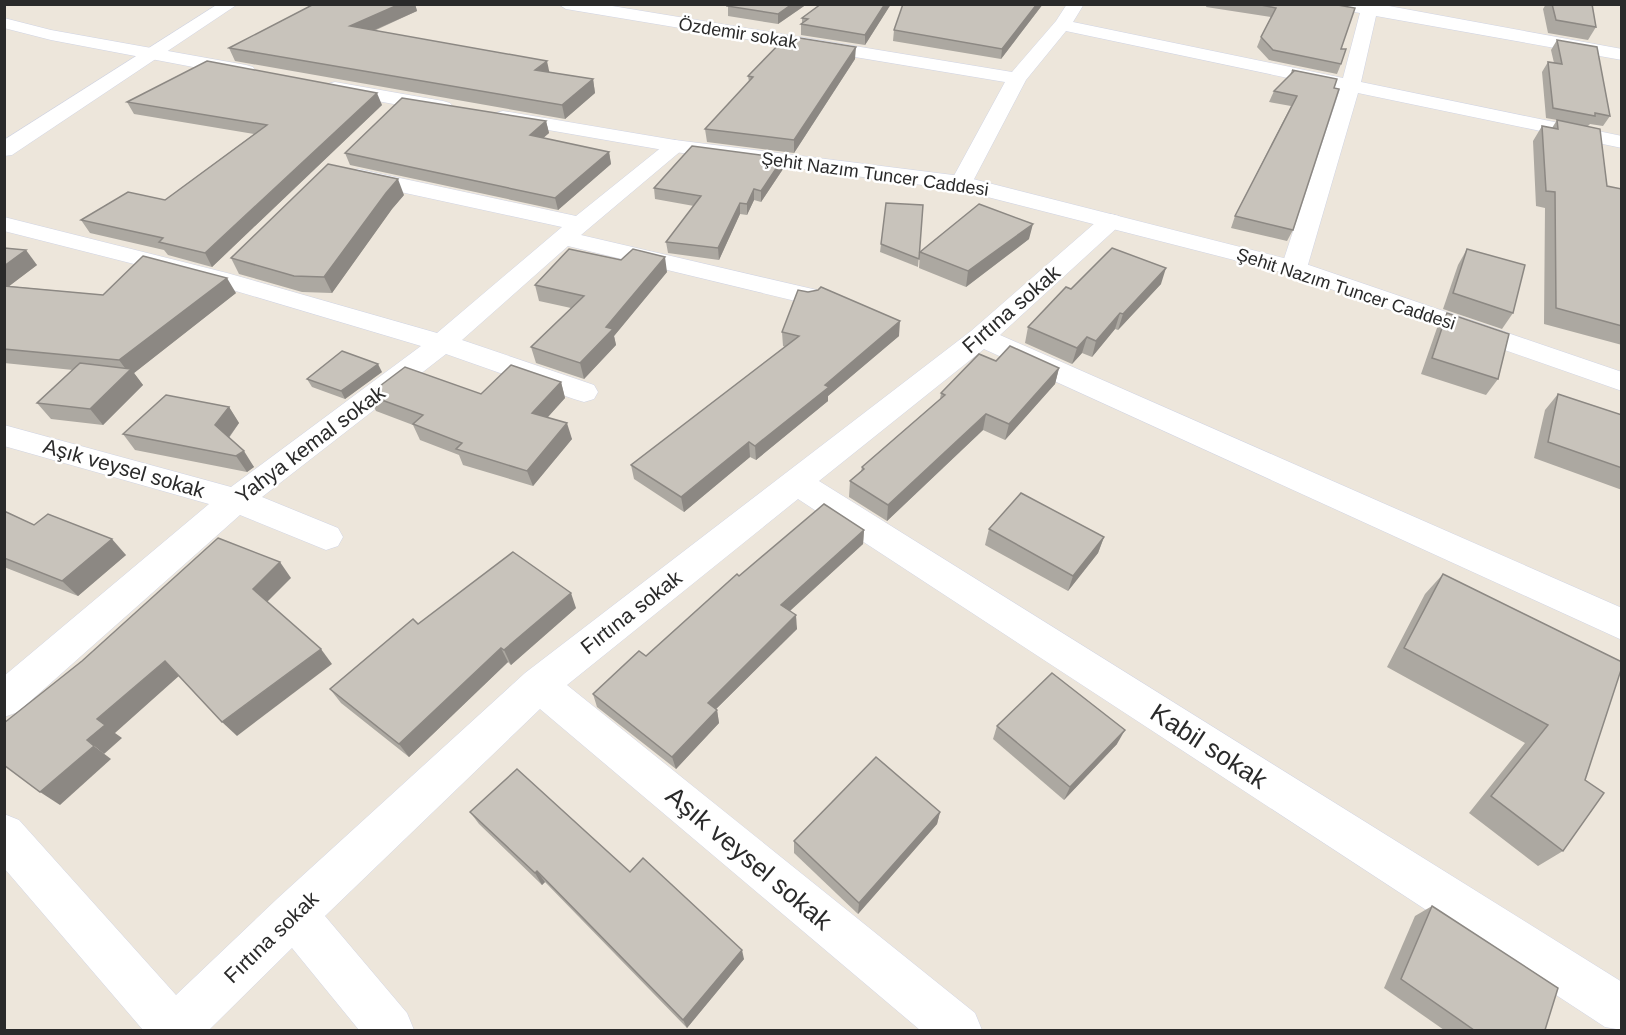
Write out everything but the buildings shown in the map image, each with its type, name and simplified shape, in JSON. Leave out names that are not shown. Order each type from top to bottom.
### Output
[{"type":"street","points":[[4,150],[230,4]]},
{"type":"street","name":"Özdemir sokak","points":[[566,4],[1017,78]]},
{"type":"street","points":[[961,183],[1017,78],[1062,26],[1076,4]]},
{"type":"street","points":[[1340,4],[1370,7],[1622,55]]},
{"type":"street","points":[[1294,268],[1351,84],[1370,7]]},
{"type":"street","points":[[4,22],[51,35],[266,75]]},
{"type":"street","points":[[771,39],[798,22]]},
{"type":"street","points":[[1062,26],[1351,84],[1622,142]]},
{"type":"street","points":[[311,84],[394,108],[458,110]]},
{"type":"street","name":"Şehit Nazım Tuncer Caddesi","points":[[481,114],[675,146],[961,183],[1294,268],[1622,382]]},
{"type":"street","name":"Yahya kemal sokak","points":[[4,700],[236,500],[442,343],[675,146]]},
{"type":"street","points":[[331,170],[572,231],[808,296]]},
{"type":"street","name":"Fırtına sokak","points":[[175,1030],[294,914],[539,685],[981,337],[1111,221]]},
{"type":"street","points":[[4,224],[226,271],[584,392]]},
{"type":"street","points":[[981,337],[1622,625]]},
{"type":"street","name":"Aşık veysel sokak","points":[[7,438],[236,500],[326,537]]},
{"type":"street","name":"Kabil sokak","points":[[796,482],[1622,1010]]},
{"type":"street","name":"Aşık veysel sokak","points":[[539,685],[958,1030]]},
{"type":"street","points":[[4,835],[175,1030]]},
{"type":"street","points":[[294,914],[390,1030]]}]
